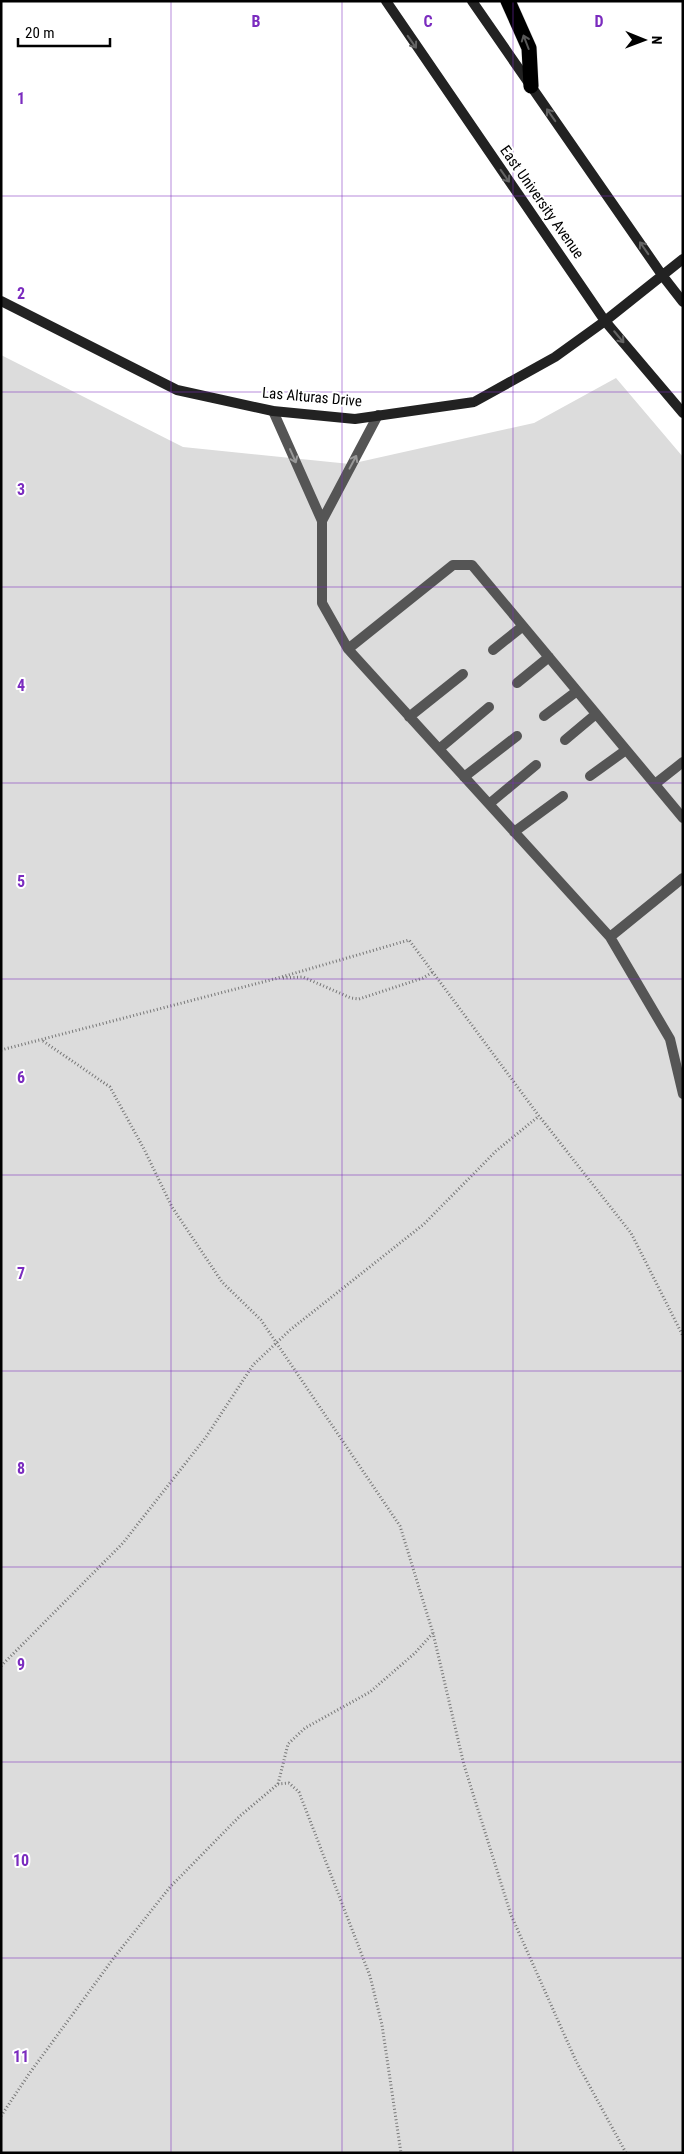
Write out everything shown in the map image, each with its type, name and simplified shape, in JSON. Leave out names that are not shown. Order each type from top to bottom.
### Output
[{"type":"highway","points":[[508,1],[529,48],[531,86]]},
{"type":"main road","name":"East University Avenue","points":[[386,1],[605,321],[683,413]]},
{"type":"main road","points":[[472,1],[662,275],[683,302]]},
{"type":"main road","name":"Las Alturas Drive","points":[[1,301],[177,390],[273,412],[355,419],[474,402],[555,357],[605,321],[683,259]]},
{"type":"lane","points":[[273,412],[322,521],[322,603],[348,649],[610,937],[670,1039],[683,1094]]},
{"type":"lane","points":[[322,521],[378,416]]},
{"type":"lane","points":[[348,649],[453,565],[472,565],[683,818]]},
{"type":"lane","points":[[493,650],[523,626]]},
{"type":"lane","points":[[517,683],[549,656]]},
{"type":"lane","points":[[409,717],[463,674]]},
{"type":"lane","points":[[544,716],[577,691]]},
{"type":"lane","points":[[439,749],[489,707]]},
{"type":"lane","points":[[565,740],[596,714]]},
{"type":"lane","points":[[464,777],[516,736]]},
{"type":"lane","points":[[590,776],[626,750]]},
{"type":"lane","points":[[655,784],[683,762]]},
{"type":"lane","points":[[489,804],[536,764]]},
{"type":"lane","points":[[514,832],[562,796]]},
{"type":"lane","points":[[610,937],[683,878]]},
{"type":"path","points":[[1,1050],[278,978],[409,940],[539,1116],[631,1233],[683,1336]]},
{"type":"path","points":[[278,978],[303,977],[351,998],[359,999],[423,978],[433,972]]},
{"type":"path","points":[[43,1040],[110,1087],[144,1149],[172,1208],[222,1282],[261,1320],[275,1344],[400,1526],[433,1633],[464,1765],[511,1915],[576,2061],[626,2153]]},
{"type":"path","points":[[1,1666],[123,1543],[206,1437],[253,1365],[275,1344],[424,1224],[496,1151],[539,1116]]},
{"type":"path","points":[[278,1784],[288,1744],[305,1728],[370,1692],[415,1653],[433,1633]]},
{"type":"path","points":[[1,2116],[113,1960],[170,1888],[240,1816],[278,1784],[289,1783],[299,1792],[370,1976],[382,2025],[401,2153]]},
{"type":"shaded area","points":[[1,355],[183,447],[350,464],[534,423],[616,378],[683,457],[683,2153],[1,2153]]}]
